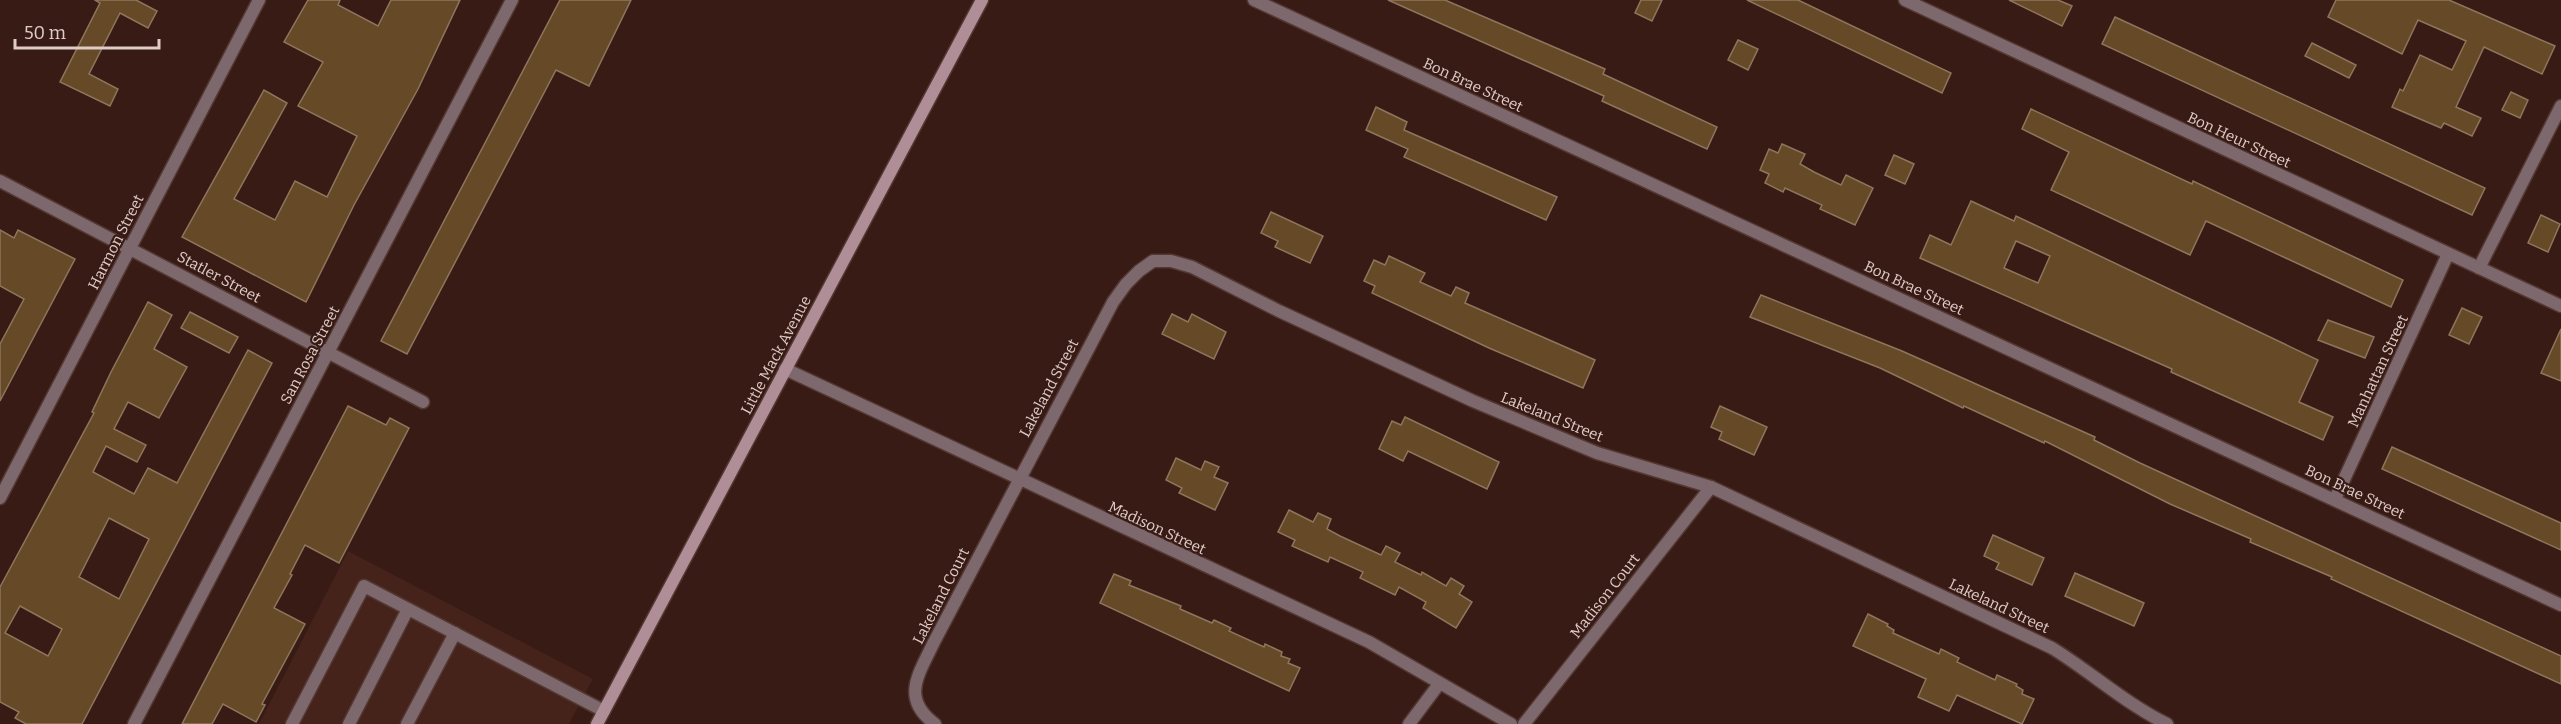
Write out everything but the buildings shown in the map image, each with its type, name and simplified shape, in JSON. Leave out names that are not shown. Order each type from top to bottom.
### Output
[{"type":"main road","name":"Little Mack Avenue","points":[[597,724],[982,0]]},
{"type":"street","name":"Harmon Street","points":[[0,498],[259,0]]},
{"type":"street","name":"San Rosa Street","points":[[134,724],[512,0]]},
{"type":"street","name":"Bon Brae Street","points":[[1254,0],[2561,605]]},
{"type":"street","name":"Bon Heur Street","points":[[1905,0],[2561,306]]},
{"type":"street","points":[[2479,268],[2561,106]]},
{"type":"street","name":"Statler Street","points":[[0,181],[423,402]]},
{"type":"street","name":"Manhattan Street","points":[[2335,499],[2448,254]]},
{"type":"street","name":"Lakeland Street","points":[[1017,480],[1086,350],[1126,284],[1154,261],[1171,261],[1192,267],[1279,311],[1483,405],[1597,453],[1711,488],[2052,648],[2088,669],[2149,715],[2167,724]]},
{"type":"street","name":"Madison Street","points":[[785,369],[1017,480],[1369,642],[1511,724]]},
{"type":"street","name":"Lakeland Court","points":[[936,724],[916,705],[916,680],[1017,480]]},
{"type":"street","name":"Madison Court","points":[[1524,724],[1711,488]]},
{"type":"street","points":[[292,724],[364,586],[604,711]]},
{"type":"street","points":[[349,724],[408,609]]},
{"type":"street","points":[[407,724],[455,633]]},
{"type":"street","points":[[1409,724],[1439,684]]},
{"type":"shaded area","points":[[348,551],[593,679],[569,724],[259,724]]}]
